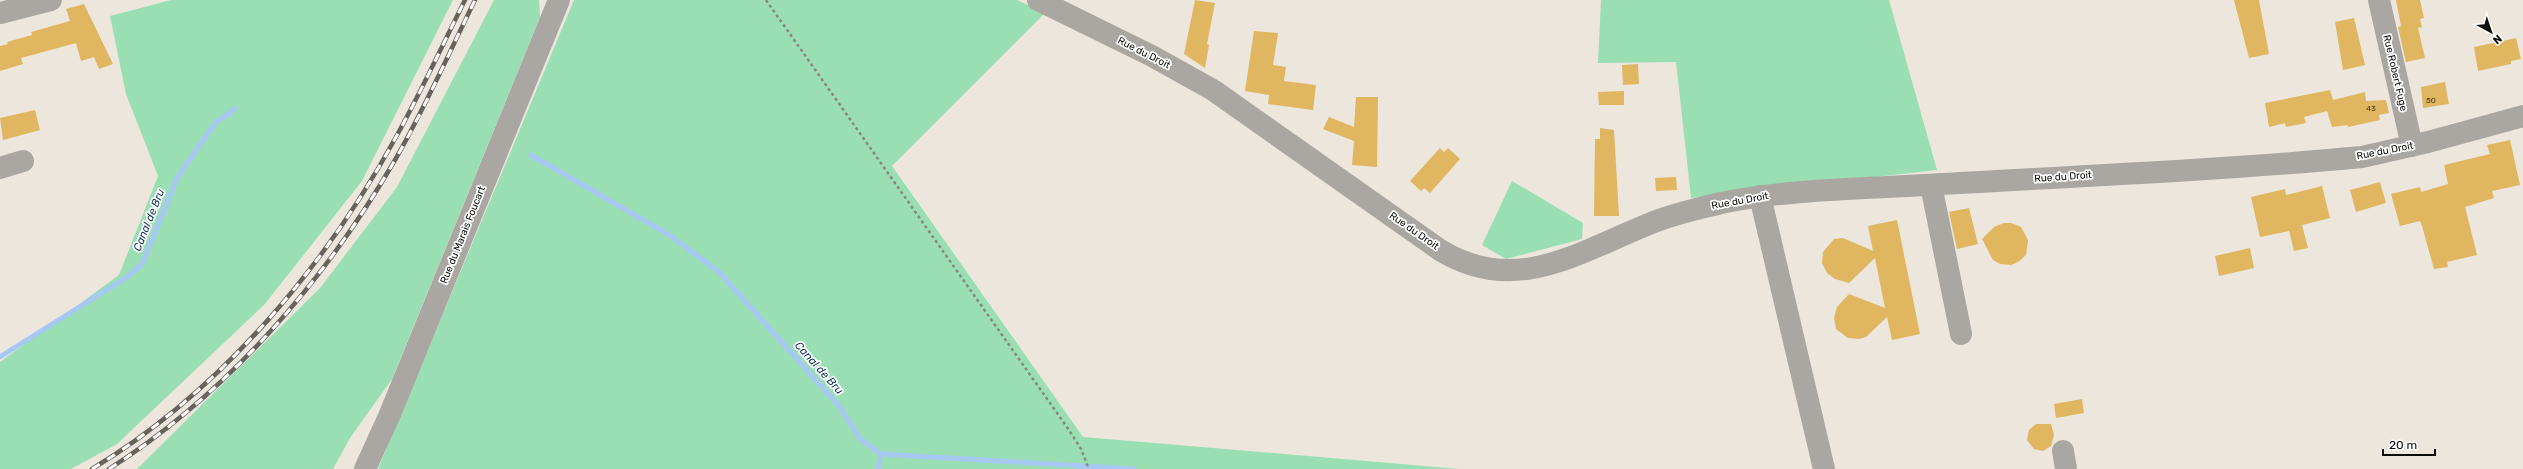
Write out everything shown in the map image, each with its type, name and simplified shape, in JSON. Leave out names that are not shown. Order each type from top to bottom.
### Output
[{"type":"street","points":[[0,13],[51,0]]},
{"type":"street","name":"Rue du Marais Foucart","points":[[365,469],[390,414],[559,0]]},
{"type":"street","name":"Rue du Droit","points":[[1038,0],[1152,56],[1213,90],[1440,250],[1457,260],[1476,266],[1506,271],[1540,267],[1572,257],[1662,219],[1722,203],[1760,196],[1817,189],[1931,185],[2346,159],[2375,155],[2523,116]]},
{"type":"street","name":"Rue Robert Fuge","points":[[2379,0],[2412,146]]},
{"type":"street","points":[[0,168],[23,161]]},
{"type":"street","points":[[1931,185],[1961,334]]},
{"type":"street","points":[[1760,196],[1824,469]]},
{"type":"path","points":[[766,0],[1070,430],[1086,458],[1089,469]]},
{"type":"green space","points":[[171,0],[453,0],[362,181],[264,305],[117,444],[71,469],[0,469],[0,362],[119,275],[158,176],[126,94],[110,16]]},
{"type":"green space","points":[[494,0],[539,0],[540,17],[392,379],[350,438],[333,469],[137,469],[320,288],[397,187]]},
{"type":"green space","points":[[574,0],[1017,0],[1045,13],[892,166],[1083,437],[1460,469],[378,469]]},
{"type":"green space","points":[[1601,0],[1889,0],[1937,170],[1691,198],[1676,62],[1598,63]]},
{"type":"green space","points":[[1512,181],[1583,223],[1582,239],[1506,259],[1482,245]]},
{"type":"building","points":[[1195,0],[1215,3],[1207,44],[1209,45],[1205,68],[1184,54]]},
{"type":"building","points":[[2234,0],[2259,0],[2269,54],[2249,58]]},
{"type":"building","points":[[2396,0],[2420,0],[2424,18],[2420,19],[2422,27],[2418,28],[2425,58],[2406,62],[2398,27],[2401,26]]},
{"type":"building","points":[[84,4],[113,64],[99,69],[94,57],[81,61],[76,43],[21,58],[23,64],[0,71],[0,46],[8,44],[7,42],[32,35],[31,32],[70,21],[66,9]]},
{"type":"building","points":[[2354,18],[2365,65],[2343,70],[2335,22]]},
{"type":"building","points":[[1254,31],[1278,33],[1273,65],[1286,67],[1284,81],[1316,85],[1313,110],[1268,104],[1269,95],[1245,91]]},
{"type":"building","points":[[2516,38],[2521,59],[2511,61],[2511,64],[2478,71],[2474,47]]},
{"type":"building","points":[[1638,64],[1639,84],[1623,85],[1622,65]]},
{"type":"building","points":[[2445,82],[2449,104],[2423,108],[2421,87]]},
{"type":"building","points":[[2330,90],[2333,100],[2365,92],[2366,101],[2386,100],[2389,113],[2379,115],[2380,120],[2348,127],[2348,125],[2332,127],[2327,111],[2304,117],[2306,123],[2286,127],[2285,123],[2269,127],[2265,103]]},
{"type":"building","points":[[1624,91],[1624,105],[1599,105],[1598,92]]},
{"type":"building","points":[[1356,97],[1378,97],[1377,167],[1352,165],[1354,141],[1323,129],[1329,117],[1354,127]]},
{"type":"building","points":[[35,110],[40,130],[3,140],[0,118]]},
{"type":"building","points":[[1600,128],[1614,130],[1619,216],[1594,216],[1595,139],[1600,139]]},
{"type":"building","points":[[2510,140],[2520,185],[2492,191],[2494,198],[2465,207],[2477,255],[2447,262],[2448,267],[2434,269],[2420,221],[2400,226],[2391,194],[2420,187],[2421,192],[2448,184],[2444,165],[2490,154],[2487,145]]},
{"type":"building","points":[[1440,148],[1444,152],[1448,148],[1460,159],[1430,193],[1424,188],[1421,191],[1410,181]]},
{"type":"building","points":[[1676,177],[1677,190],[1656,191],[1655,178]]},
{"type":"building","points":[[2380,182],[2386,203],[2356,212],[2350,190]]},
{"type":"building","points":[[2322,186],[2330,218],[2302,225],[2308,248],[2294,251],[2289,231],[2260,237],[2251,197],[2285,189],[2286,195]]},
{"type":"building","points":[[1969,208],[1978,244],[1957,249],[1949,212]]},
{"type":"building","points":[[1897,220],[1920,334],[1892,340],[1887,317],[1866,337],[1859,339],[1848,338],[1836,329],[1834,318],[1837,307],[1849,294],[1885,308],[1875,258],[1849,283],[1835,279],[1827,273],[1822,263],[1823,252],[1834,239],[1843,238],[1873,251],[1868,226]]},
{"type":"building","points":[[2004,223],[2011,223],[2021,227],[2028,240],[2026,255],[2018,262],[2011,265],[2000,264],[1993,260],[1982,239],[1994,227]]},
{"type":"building","points":[[2250,248],[2254,268],[2219,276],[2215,256]]},
{"type":"building","points":[[2082,399],[2084,413],[2056,418],[2054,404]]},
{"type":"building","points":[[2036,424],[2051,424],[2054,435],[2051,446],[2043,451],[2034,449],[2027,440],[2029,430]]},
{"type":"waterway","name":"Canal de Bru","points":[[0,357],[127,277],[142,264],[177,178],[215,123],[235,109]]},
{"type":"waterway","name":"Canal de Bru","points":[[531,155],[671,236],[719,272],[839,406],[860,439],[881,454],[1134,469]]},
{"type":"waterway","points":[[878,469],[881,454]]},
{"type":"railway","points":[[92,469],[139,438],[184,403],[226,364],[265,323],[302,279],[337,233],[368,185],[423,86],[465,0]]},
{"type":"railway","points":[[109,469],[152,439],[194,406],[233,370],[270,332],[305,291],[337,249],[395,160],[427,100],[475,0]]}]
